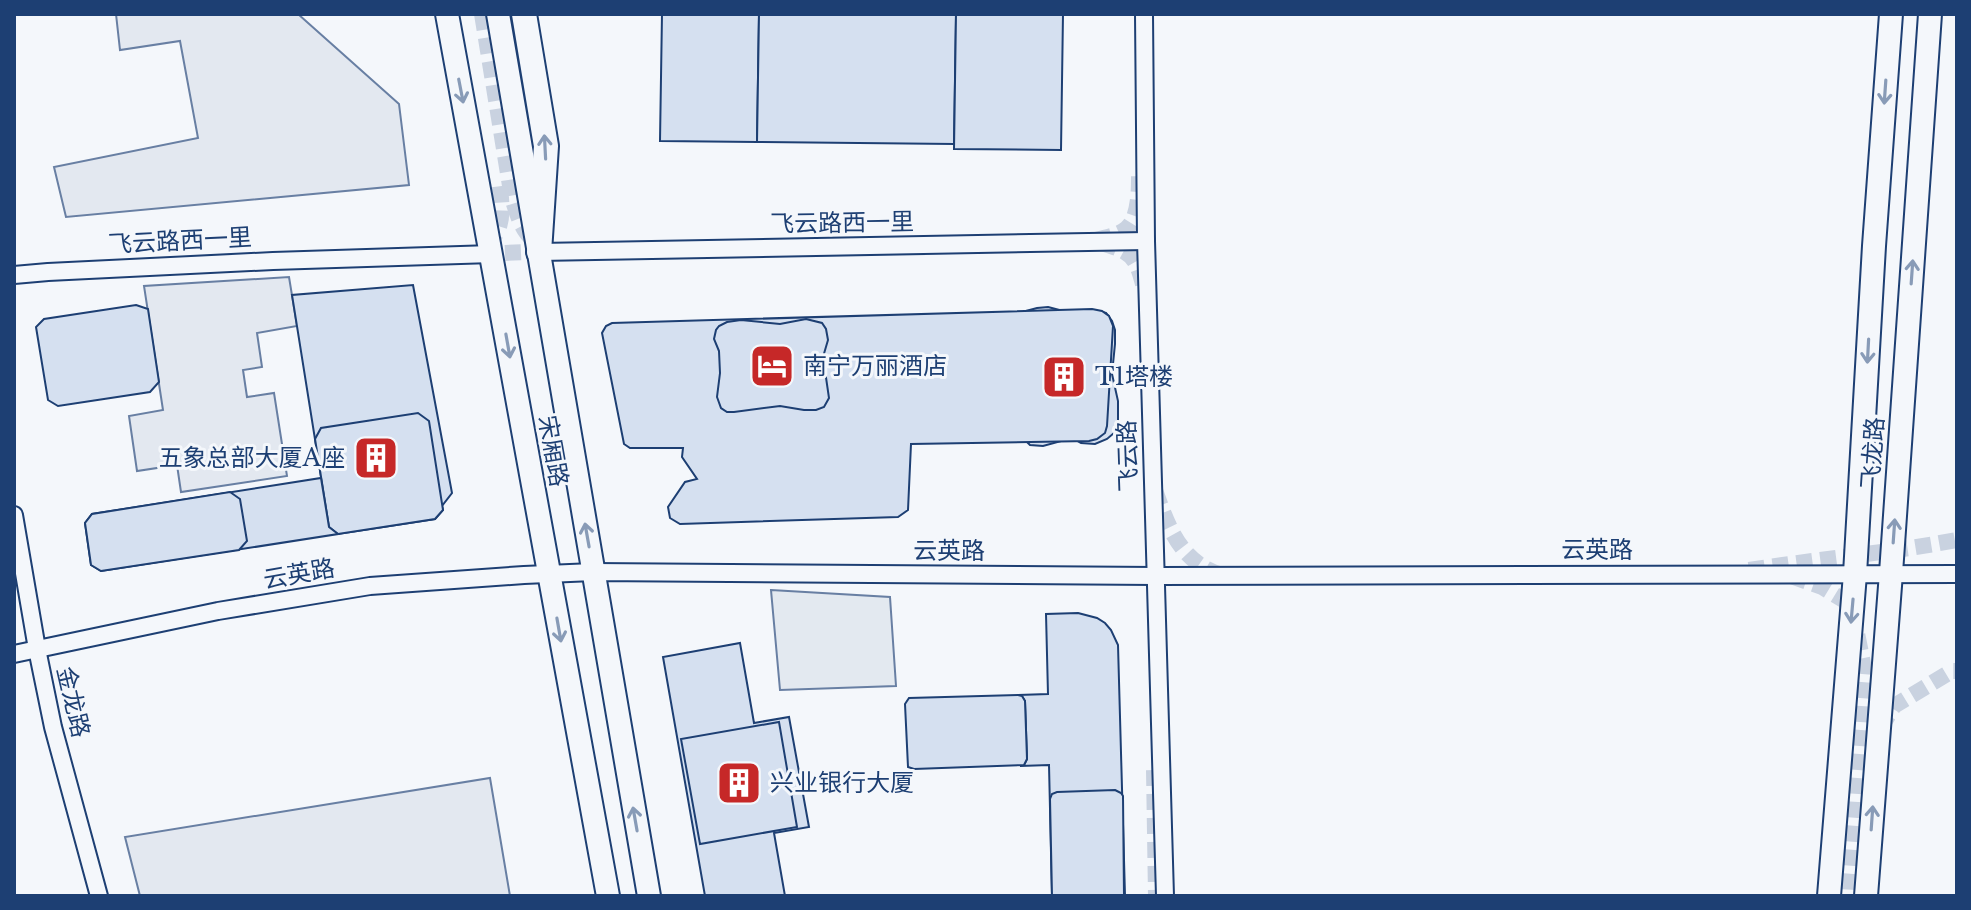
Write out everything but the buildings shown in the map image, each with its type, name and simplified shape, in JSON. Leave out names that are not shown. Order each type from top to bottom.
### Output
[{"type":"main road","name":"宋厢路","points":[[447,14],[608,896]]},
{"type":"main road","name":"宋厢路","points":[[498,14],[649,896]]},
{"type":"main road","points":[[524,14],[546,146],[539,252]]},
{"type":"main road","name":"飞龙路","points":[[1829,896],[1855,574],[1891,14]]},
{"type":"main road","name":"飞龙路","points":[[1866,896],[1930,14]]},
{"type":"street","name":"飞云路","points":[[1144,14],[1146,241],[1165,896]]},
{"type":"street","name":"飞云路西一里","points":[[539,252],[1146,241]]},
{"type":"street","name":"飞云路西一里","points":[[14,275],[250,262],[492,254]]},
{"type":"street","name":"金龙路","points":[[14,515],[53,727],[99,896]]},
{"type":"street","name":"云英路","points":[[14,654],[218,611],[370,586],[548,573],[1156,576],[1957,574]]},
{"type":"shaded area","points":[[116,14],[298,14],[399,104],[409,185],[66,217],[54,167],[198,138],[180,41],[120,50]]},
{"type":"shaded area","points":[[289,277],[297,326],[257,333],[262,367],[243,370],[247,397],[274,393],[287,476],[181,492],[177,465],[137,471],[129,416],[163,410],[144,286]]},
{"type":"shaded area","points":[[771,590],[890,597],[896,686],[780,690]]},
{"type":"shaded area","points":[[490,778],[510,896],[140,896],[125,837]]},
{"type":"tunnel","points":[[482,14],[512,198],[525,230],[539,244]]},
{"type":"tunnel","points":[[1096,240],[1113,236],[1131,223],[1138,203],[1139,176]]},
{"type":"tunnel","points":[[484,244],[494,236],[500,223],[499,181]]},
{"type":"tunnel","points":[[1101,243],[1132,257],[1144,288]]},
{"type":"tunnel","points":[[481,254],[546,251]]},
{"type":"tunnel","points":[[1155,490],[1172,531],[1187,554],[1197,563],[1225,576]]},
{"type":"tunnel","points":[[1749,570],[1957,540]]},
{"type":"tunnel","points":[[1791,576],[1822,587],[1845,601],[1855,623],[1864,668],[1847,896]]},
{"type":"tunnel","points":[[1880,729],[1894,706],[1952,671],[1957,671]]},
{"type":"tunnel","points":[[1154,770],[1156,896]]},
{"type":"place","name":"南宁万丽酒店","points":[[772,366]]},
{"type":"place","name":"T1塔楼","points":[[1064,377]]},
{"type":"place","name":"五象总部大厦A座","points":[[376,458]]},
{"type":"place","name":"兴业银行大厦","points":[[739,783]]}]
